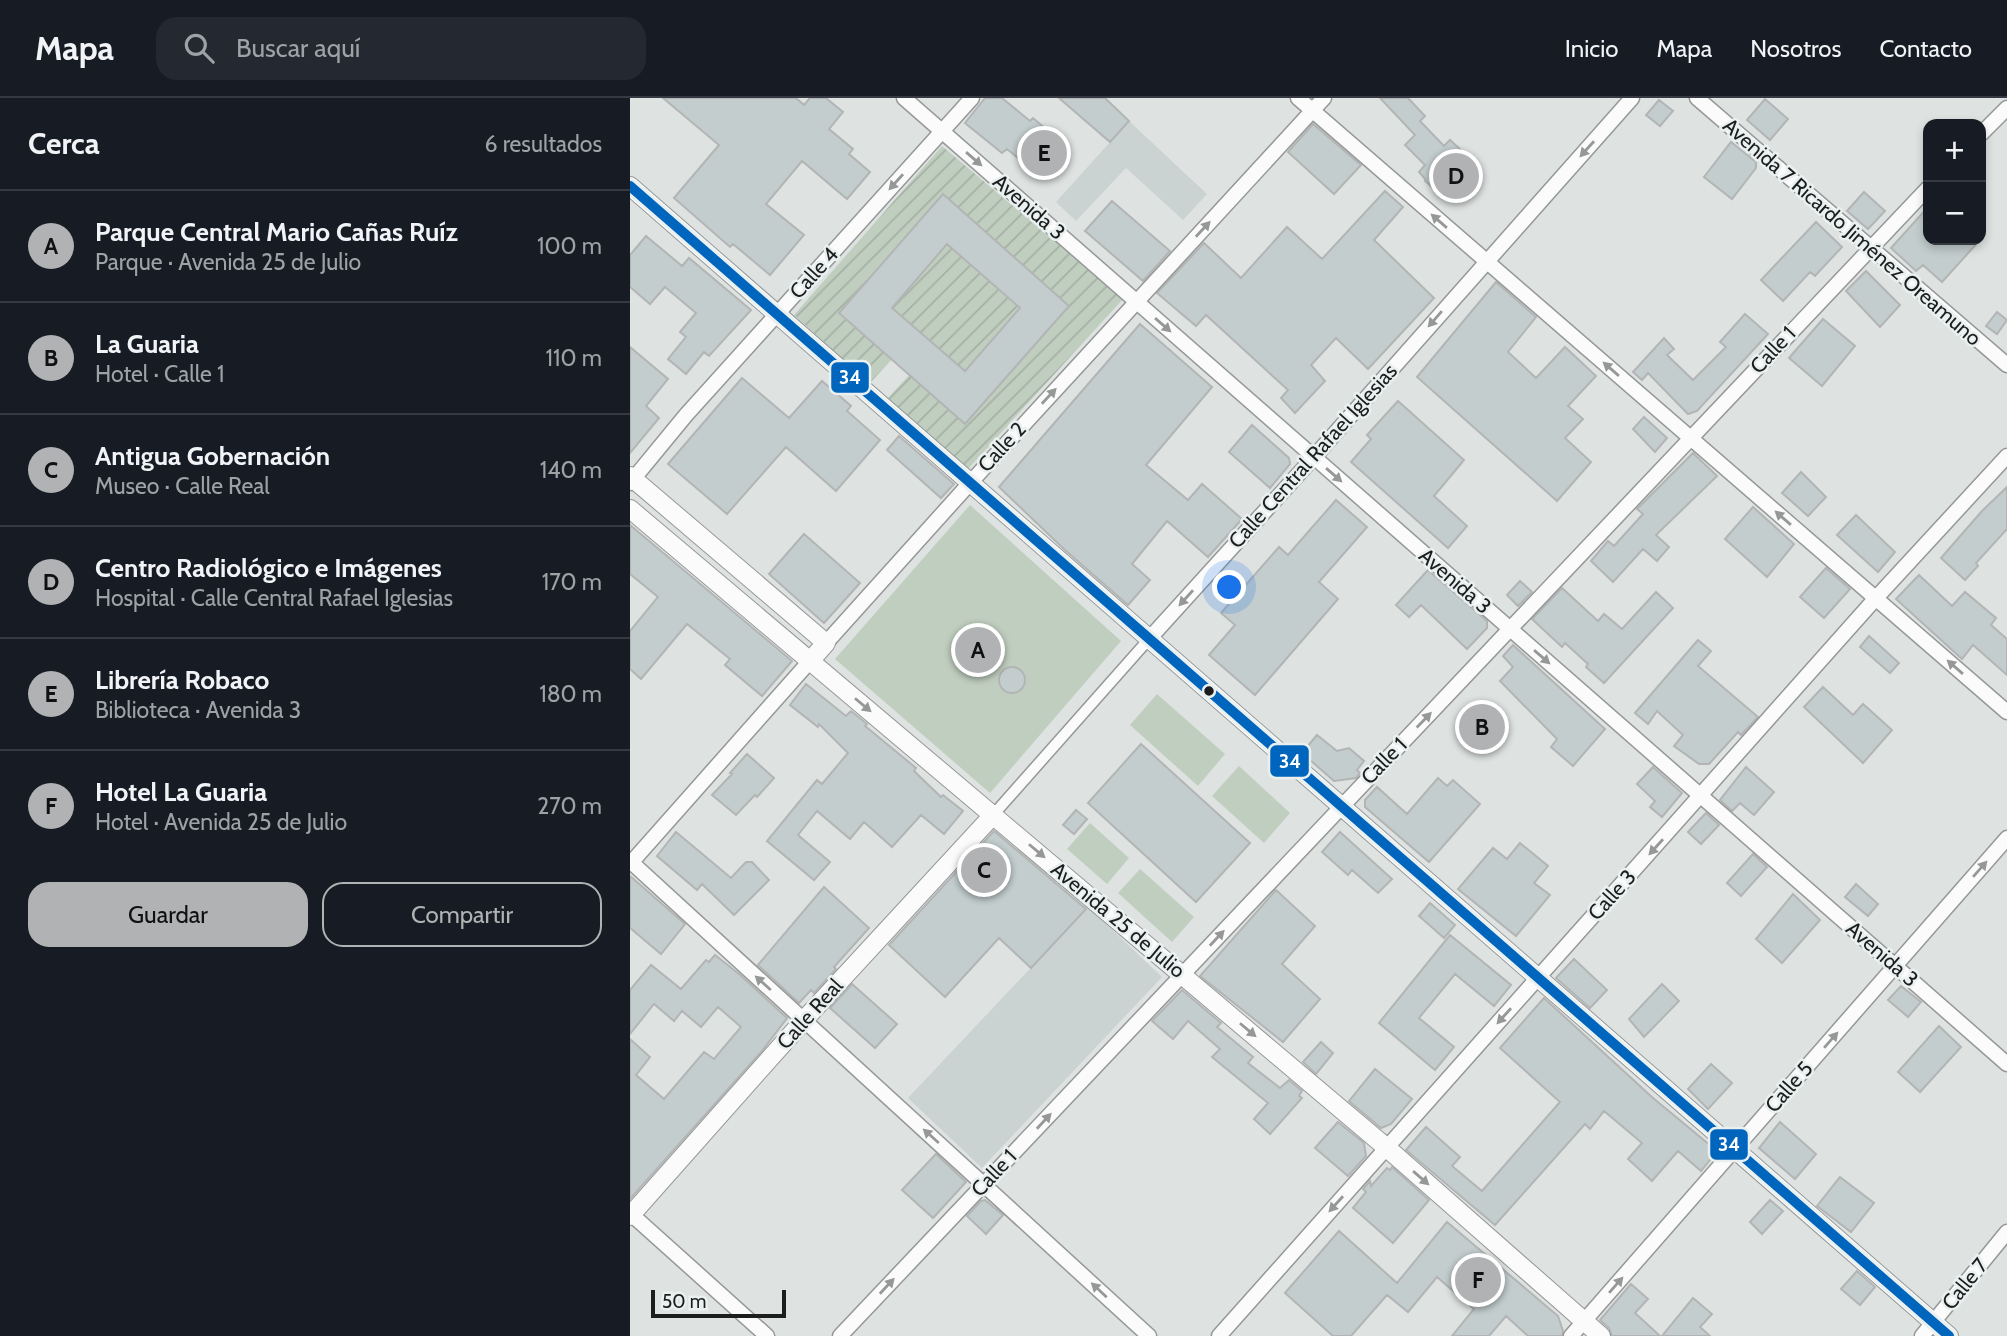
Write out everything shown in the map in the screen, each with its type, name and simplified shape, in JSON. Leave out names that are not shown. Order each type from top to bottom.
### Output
[{"type":"street","name":"Avenida 3","points":[[904,98],[2007,1064]]},
{"type":"street","name":"Calle 4","points":[[631,479],[972,98]]},
{"type":"street","points":[[1298,98],[2007,712]]},
{"type":"street","name":"Calle 2","points":[[630,862],[970,482],[1324,98]]},
{"type":"street","name":"Calle Central Rafael Iglesias","points":[[994,814],[1632,98]]},
{"type":"street","name":"Avenida 7 Ricardo Jiménez Oreamuno","points":[[1697,98],[2007,365]]},
{"type":"street","points":[[1986,129],[2007,108]]},
{"type":"street","points":[[630,186],[1735,1150],[1928,1329],[1949,1336]]},
{"type":"street","name":"Calle 1","points":[[840,1336],[1923,193]]},
{"type":"street","name":"Calle 3","points":[[1219,1336],[1876,598],[2007,456]]},
{"type":"street","points":[[631,479],[827,643]]},
{"type":"street","name":"Avenida 25 de Julio","points":[[630,509],[1387,1147],[1601,1336]]},
{"type":"street","name":"Calle Real","points":[[630,1215],[804,1020],[994,814]]},
{"type":"street","name":"Calle 5","points":[[1571,1336],[2007,838]]},
{"type":"street","points":[[630,862],[1149,1336]]},
{"type":"street","points":[[630,1215],[767,1336]]},
{"type":"street","name":"Calle 7","points":[[1928,1329],[2007,1232]]},
{"type":"shaded area","points":[[1129,121],[1207,194],[1183,220],[1126,168],[1076,221],[1056,202]]},
{"type":"shaded area","points":[[1088,907],[1162,977],[982,1168],[908,1098]]},
{"type":"green space","points":[[942,146],[1123,299],[968,469],[888,398],[909,375],[965,424],[1069,306],[943,194],[839,312],[892,359],[870,383],[794,315]]},
{"type":"green space","points":[[947,244],[1020,308],[965,371],[892,308]]},
{"type":"green space","points":[[970,505],[1121,641],[990,793],[835,659]]},
{"type":"green space","points":[[1157,694],[1225,754],[1198,786],[1130,725]]},
{"type":"green space","points":[[1239,766],[1290,813],[1264,843],[1212,796]]},
{"type":"green space","points":[[1090,823],[1129,858],[1107,884],[1067,849]]},
{"type":"green space","points":[[1140,869],[1194,917],[1172,942],[1118,893]]},
{"type":"building","points":[[663,98],[796,98],[804,105],[810,98],[826,98],[843,112],[829,129],[853,149],[849,154],[870,172],[847,199],[802,161],[766,204],[804,235],[770,275],[733,244],[730,247],[674,198],[719,145]]},
{"type":"building","points":[[985,98],[1002,98],[1030,121],[1033,118],[1065,145],[1039,175],[1007,149],[1002,153],[965,123]]},
{"type":"building","points":[[1059,98],[1105,98],[1129,121],[1110,142]]},
{"type":"building","points":[[1380,98],[1408,98],[1425,116],[1420,121],[1444,146],[1450,140],[1476,164],[1445,198],[1425,181],[1419,172],[1425,165],[1405,145],[1415,135]]},
{"type":"building","points":[[1765,99],[1788,119],[1770,140],[1747,120]]},
{"type":"building","points":[[1659,100],[1673,111],[1660,126],[1646,115]]},
{"type":"building","points":[[1313,124],[1361,165],[1334,194],[1288,152]]},
{"type":"building","points":[[1731,142],[1756,162],[1756,168],[1732,199],[1704,177]]},
{"type":"building","points":[[1385,191],[1403,207],[1374,240],[1434,298],[1368,369],[1336,338],[1311,365],[1325,381],[1295,413],[1281,398],[1288,390],[1206,315],[1196,326],[1157,293],[1204,243],[1241,278],[1287,227],[1322,259]]},
{"type":"building","points":[[1864,192],[1885,211],[1868,229],[1847,211]]},
{"type":"building","points":[[943,194],[1069,306],[965,424],[839,313]],"holes":[[[947,244],[1020,308],[965,371],[892,308]]]},
{"type":"building","points":[[1112,201],[1170,251],[1143,281],[1085,231]]},
{"type":"building","points":[[1923,213],[1923,245],[1975,245],[1942,282],[1923,265],[1916,271],[1891,248]]},
{"type":"building","points":[[1816,222],[1842,247],[1815,276],[1810,272],[1783,301],[1761,280]]},
{"type":"building","points":[[646,236],[682,266],[689,258],[751,310],[709,356],[704,352],[686,374],[668,359],[686,337],[680,332],[696,313],[665,287],[650,304],[630,287],[630,255]]},
{"type":"building","points":[[1866,271],[1900,305],[1880,327],[1846,291]]},
{"type":"building","points":[[1496,282],[1536,317],[1508,352],[1536,378],[1565,347],[1596,376],[1568,406],[1583,419],[1565,438],[1591,462],[1557,501],[1417,377]]},
{"type":"building","points":[[1997,312],[2007,320],[1997,334],[1986,326]]},
{"type":"building","points":[[1745,314],[1768,334],[1697,411],[1688,414],[1648,373],[1642,380],[1633,372],[1664,338],[1674,349],[1667,355],[1693,380],[1726,347],[1720,342]]},
{"type":"building","points":[[1823,319],[1855,346],[1822,386],[1789,358]]},
{"type":"building","points":[[1140,324],[1212,387],[1146,465],[1188,500],[1202,484],[1242,519],[1208,557],[1167,521],[1132,564],[1150,580],[1128,605],[999,487]]},
{"type":"building","points":[[630,347],[668,379],[646,406],[659,418],[630,453]]},
{"type":"building","points":[[742,378],[789,418],[822,381],[851,406],[847,411],[880,440],[836,491],[786,447],[727,514],[668,464]]},
{"type":"building","points":[[1398,401],[1464,460],[1434,496],[1467,526],[1448,548],[1351,462],[1371,439],[1367,435]]},
{"type":"building","points":[[1644,417],[1667,438],[1655,452],[1633,429]]},
{"type":"building","points":[[1252,425],[1289,458],[1290,464],[1270,488],[1229,452]]},
{"type":"building","points":[[899,436],[954,484],[941,498],[887,450]]},
{"type":"building","points":[[1693,453],[1717,476],[1656,535],[1669,547],[1657,561],[1643,549],[1613,582],[1591,561],[1608,541],[1614,546],[1643,514],[1637,509]]},
{"type":"building","points":[[1801,472],[1826,497],[1808,516],[1782,493]]},
{"type":"building","points":[[2007,487],[2007,529],[1976,563],[1978,566],[1965,580],[1941,558]]},
{"type":"building","points":[[1336,500],[1367,527],[1319,582],[1338,599],[1255,695],[1209,655],[1235,625],[1221,613],[1279,547],[1288,555]]},
{"type":"building","points":[[1753,507],[1794,544],[1767,577],[1725,539]]},
{"type":"building","points":[[1856,515],[1895,552],[1878,572],[1837,535]]},
{"type":"building","points":[[630,525],[792,661],[762,696],[725,665],[730,659],[687,624],[641,679],[630,669],[630,631],[658,597],[630,574]]},
{"type":"building","points":[[804,534],[860,583],[824,623],[769,574]]},
{"type":"building","points":[[1826,568],[1850,589],[1824,618],[1800,597]]},
{"type":"building","points":[[1428,570],[1487,621],[1487,628],[1467,649],[1421,605],[1409,617],[1396,605]]},
{"type":"building","points":[[1919,575],[1952,606],[1965,592],[1996,618],[1991,625],[2007,639],[2007,675],[1973,645],[1962,659],[1896,599]]},
{"type":"building","points":[[1520,581],[1532,592],[1518,606],[1507,595]]},
{"type":"building","points":[[1562,588],[1598,621],[1604,614],[1622,629],[1656,592],[1673,608],[1604,683],[1565,643],[1562,647],[1532,619]]},
{"type":"building","points":[[1869,636],[1899,663],[1890,673],[1860,647]]},
{"type":"building","points":[[1698,640],[1711,651],[1698,666],[1758,717],[1741,735],[1738,732],[1709,764],[1699,764],[1674,746],[1683,735],[1657,711],[1648,724],[1635,713]]},
{"type":"building","points":[[1513,645],[1605,729],[1573,766],[1551,747],[1557,739],[1500,681],[1513,667],[1503,656]]},
{"type":"building","points":[[1012,667],[1021,671],[1025,680],[1021,689],[1012,693],[1003,689],[999,680],[1003,671]]},
{"type":"building","points":[[806,684],[846,716],[851,711],[916,768],[914,771],[941,797],[943,795],[963,811],[944,834],[921,815],[892,847],[864,822],[850,839],[817,811],[798,835],[830,862],[814,880],[767,841],[817,780],[822,784],[848,753],[819,724],[818,727],[790,705]]},
{"type":"building","points":[[1823,687],[1853,715],[1863,704],[1892,730],[1863,763],[1804,707]]},
{"type":"building","points":[[1317,735],[1337,751],[1349,748],[1364,761],[1357,770],[1360,773],[1356,778],[1334,781],[1302,753]]},
{"type":"building","points":[[1141,744],[1250,843],[1196,902],[1088,803]]},
{"type":"building","points":[[747,754],[774,778],[736,815],[712,795]]},
{"type":"building","points":[[1653,767],[1682,793],[1662,817],[1650,807],[1655,801],[1637,784]]},
{"type":"building","points":[[1746,767],[1774,792],[1754,815],[1740,803],[1732,811],[1720,800]]},
{"type":"building","points":[[1438,778],[1447,786],[1453,780],[1480,804],[1429,862],[1365,807],[1365,800],[1377,787],[1407,814]]},
{"type":"building","points":[[1076,810],[1087,819],[1074,834],[1063,825]]},
{"type":"building","points":[[1706,813],[1719,825],[1701,844],[1688,832]]},
{"type":"building","points":[[994,831],[1086,909],[1031,968],[999,938],[945,997],[889,945]]},
{"type":"building","points":[[676,832],[731,878],[746,862],[752,862],[769,880],[734,915],[702,884],[697,890],[657,856]]},
{"type":"building","points":[[1340,832],[1392,879],[1378,893],[1352,870],[1348,875],[1322,852]]},
{"type":"building","points":[[1520,843],[1548,866],[1534,883],[1550,895],[1516,936],[1458,889],[1493,848],[1507,859]]},
{"type":"building","points":[[1753,854],[1767,867],[1741,896],[1727,883]]},
{"type":"building","points":[[630,876],[685,924],[661,954],[630,928]]},
{"type":"building","points":[[1856,884],[1878,904],[1868,916],[1845,897]]},
{"type":"building","points":[[824,887],[869,928],[814,993],[811,990],[799,1003],[758,965]]},
{"type":"building","points":[[1276,890],[1315,926],[1282,964],[1320,999],[1283,1042],[1200,976]]},
{"type":"building","points":[[1793,894],[1820,920],[1782,963],[1756,939]]},
{"type":"building","points":[[1430,903],[1455,925],[1444,938],[1419,916]]},
{"type":"building","points":[[1450,935],[1511,985],[1494,1006],[1455,974],[1419,1018],[1454,1047],[1435,1070],[1379,1023]]},
{"type":"building","points":[[715,955],[787,1018],[762,1051],[630,1199],[630,1039],[650,1057],[636,1075],[664,1099],[704,1052],[714,1059],[741,1027],[718,1007],[701,1027],[682,1011],[674,1021],[654,1004],[630,1034],[630,990],[651,965],[681,989],[706,960],[709,962]]},
{"type":"building","points":[[1574,959],[1607,990],[1590,1008],[1556,978]]},
{"type":"building","points":[[852,984],[897,1024],[875,1048],[830,1008]]},
{"type":"building","points":[[1662,984],[1679,1001],[1644,1037],[1629,1019]]},
{"type":"building","points":[[1901,986],[1921,1002],[1908,1017],[1888,1000]]},
{"type":"building","points":[[1182,990],[1221,1023],[1217,1027],[1253,1057],[1248,1063],[1280,1088],[1289,1080],[1302,1091],[1299,1096],[1302,1098],[1270,1134],[1254,1119],[1268,1103],[1212,1057],[1220,1049],[1188,1021],[1173,1039],[1152,1021]]},
{"type":"building","points":[[1544,998],[1653,1098],[1717,1151],[1701,1171],[1678,1151],[1652,1181],[1628,1159],[1642,1143],[1604,1111],[1590,1129],[1585,1124],[1495,1225],[1406,1150],[1426,1127],[1460,1157],[1452,1166],[1482,1191],[1560,1102],[1500,1048]]},
{"type":"building","points":[[1939,1026],[1961,1047],[1920,1092],[1898,1072]]},
{"type":"building","points":[[1321,1042],[1333,1053],[1316,1074],[1303,1062]]},
{"type":"building","points":[[1711,1064],[1732,1083],[1708,1109],[1688,1089]]},
{"type":"building","points":[[1375,1069],[1412,1099],[1391,1124],[1381,1128],[1349,1101]]},
{"type":"building","points":[[1338,1122],[1364,1143],[1366,1156],[1348,1176],[1315,1148]]},
{"type":"building","points":[[1780,1122],[1816,1154],[1795,1179],[1759,1148]]},
{"type":"building","points":[[936,1154],[966,1182],[933,1218],[902,1190]]},
{"type":"building","points":[[1392,1167],[1429,1200],[1393,1243],[1353,1208],[1366,1192],[1363,1189],[1370,1181],[1371,1186],[1387,1168],[1390,1170]]},
{"type":"building","points":[[1840,1177],[1874,1203],[1851,1232],[1817,1206]]},
{"type":"building","points":[[985,1200],[1003,1215],[986,1234],[967,1216]]},
{"type":"building","points":[[1770,1200],[1783,1211],[1762,1234],[1750,1222]]},
{"type":"building","points":[[1447,1222],[1558,1316],[1562,1336],[1528,1336],[1506,1316],[1489,1336],[1452,1336],[1474,1309],[1437,1277],[1408,1312],[1387,1295],[1351,1336],[1333,1336],[1285,1293],[1339,1231],[1397,1283]]},
{"type":"building","points":[[1857,1271],[1875,1287],[1860,1305],[1841,1289]]},
{"type":"building","points":[[1631,1284],[1648,1299],[1635,1313],[1660,1336],[1612,1336],[1609,1328],[1600,1320]]},
{"type":"building","points":[[1693,1298],[1712,1314],[1700,1327],[1710,1336],[1662,1336]]},
{"type":"transit line","name":"34","points":[[630,186],[1949,1336]]},
{"type":"place","name":"Librería Robaco","points":[[1044,153]]},
{"type":"place","name":"Centro Radiológico e Imágenes","points":[[1456,176]]},
{"type":"place","name":"Parque Central Mario Cañas Ruíz","points":[[978,650]]},
{"type":"place","name":"La Guaria","points":[[1482,727]]},
{"type":"place","name":"Antigua Gobernación","points":[[984,870]]},
{"type":"place","name":"Hotel La Guaria","points":[[1478,1280]]}]
